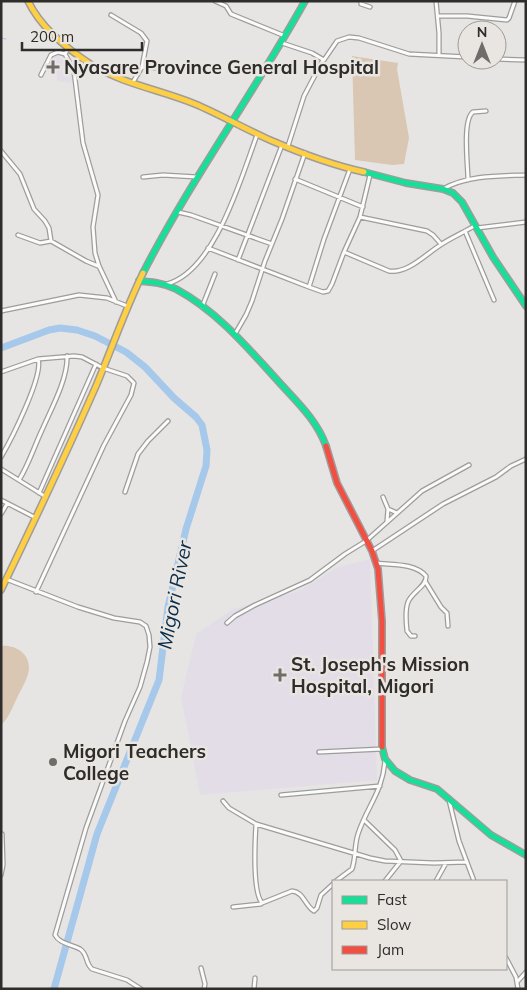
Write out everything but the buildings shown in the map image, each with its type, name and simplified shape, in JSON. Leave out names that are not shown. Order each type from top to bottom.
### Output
[{"type":"main road","points":[[28,1],[40,20],[67,52],[98,69],[193,103],[257,135],[350,169],[406,183],[443,189],[453,193],[460,198],[493,257],[526,306]]},
{"type":"main road","points":[[1,590],[46,497],[139,281],[177,212],[282,42],[305,1]]},
{"type":"main road","points":[[139,281],[167,284],[202,307],[235,334],[306,412],[318,428],[325,443],[337,483],[372,551],[379,576],[382,621],[382,749],[385,759],[395,771],[410,780],[436,790],[492,835],[506,845],[526,855]]},
{"type":"street","points":[[215,1],[226,6],[231,14],[285,37]]},
{"type":"street","points":[[362,1],[361,4],[370,6]]},
{"type":"street","points":[[436,1],[439,55]]},
{"type":"street","points":[[438,16],[467,16],[507,20],[515,1]]},
{"type":"street","points":[[111,15],[146,38],[147,45],[142,67],[133,83]]},
{"type":"street","points":[[238,260],[304,96],[336,41],[349,37],[359,38],[409,54],[457,56]]},
{"type":"street","points":[[282,42],[312,53],[324,60]]},
{"type":"street","points":[[40,75],[51,55],[58,52],[67,52],[74,71],[83,143],[98,195],[92,233],[93,246],[98,266],[116,302]]},
{"type":"street","points":[[507,59],[526,60]]},
{"type":"street","points":[[142,67],[173,69]]},
{"type":"street","points":[[468,180],[468,118],[473,112],[486,111]]},
{"type":"street","points":[[167,284],[184,277],[208,248],[222,227],[257,135]]},
{"type":"street","points":[[1,151],[20,174],[34,209],[49,228],[51,241]]},
{"type":"street","points":[[235,334],[246,314],[305,153]]},
{"type":"street","points":[[309,287],[324,239],[350,169]]},
{"type":"street","points":[[143,177],[171,175],[198,177]]},
{"type":"street","points":[[208,248],[323,292],[329,290],[360,217],[370,175]]},
{"type":"street","points":[[443,189],[456,182],[526,175]]},
{"type":"street","points":[[295,180],[363,207]]},
{"type":"street","points":[[177,212],[272,244]]},
{"type":"street","points":[[360,217],[426,231],[433,235],[441,244]]},
{"type":"street","points":[[344,252],[393,272],[404,269],[441,244],[475,227],[526,222]]},
{"type":"street","points":[[465,232],[494,300]]},
{"type":"street","points":[[18,235],[40,243],[51,241],[98,266]]},
{"type":"street","points":[[202,307],[215,274]]},
{"type":"street","points":[[1,311],[79,296],[97,296],[127,306]]},
{"type":"street","points":[[19,480],[57,394],[65,370],[67,356]]},
{"type":"street","points":[[1,372],[38,359],[78,356],[130,378],[134,383],[133,390],[104,445],[36,592]]},
{"type":"street","points":[[1,457],[34,386],[39,367],[38,359]]},
{"type":"street","points":[[39,492],[96,364]]},
{"type":"street","points":[[125,492],[138,454],[148,441],[168,422]]},
{"type":"street","points":[[372,551],[443,504],[496,477],[511,466],[526,459]]},
{"type":"street","points":[[227,623],[235,616],[255,605],[301,585],[366,541],[422,492],[469,465]]},
{"type":"street","points":[[1,469],[46,497]]},
{"type":"street","points":[[383,497],[388,509],[387,522]]},
{"type":"street","points":[[1,500],[36,518]]},
{"type":"street","points":[[1,514],[7,504]]},
{"type":"street","points":[[388,509],[397,513]]},
{"type":"street","points":[[376,563],[414,567],[423,573],[426,577],[425,581],[441,607],[448,613],[448,626]]},
{"type":"street","points":[[6,579],[36,592],[105,616],[144,624],[148,630],[150,640],[149,654],[140,687],[125,721],[86,828],[55,935],[60,941],[80,949],[92,969],[127,980],[141,989]]},
{"type":"street","points":[[415,636],[411,636],[407,631],[408,603],[425,581]]},
{"type":"street","points":[[319,752],[382,749]]},
{"type":"street","points":[[338,880],[352,869],[358,833],[381,786],[385,759]]},
{"type":"street","points":[[281,795],[381,786]]},
{"type":"street","points":[[449,800],[466,862],[474,880]]},
{"type":"street","points":[[223,801],[229,808],[256,824],[294,837],[378,860],[466,862]]},
{"type":"street","points":[[364,820],[395,850],[401,861]]},
{"type":"street","points":[[256,824],[254,858],[257,892],[262,904]]},
{"type":"street","points":[[1,875],[4,841],[2,834]]},
{"type":"street","points":[[386,880],[401,861]]},
{"type":"street","points":[[437,880],[446,863]]},
{"type":"street","points":[[234,907],[262,904],[294,891],[299,892],[314,911],[317,908],[321,895],[332,885]]},
{"type":"street","points":[[507,960],[518,982],[518,989]]},
{"type":"street","points":[[201,968],[205,984],[204,989]]},
{"type":"street","points":[[518,982],[526,972]]},
{"type":"street","points":[[254,989],[255,978]]},
{"type":"shaded area","name":"Nyasare Province General Hospital","points":[[52,52],[59,55],[59,58],[65,62],[63,71],[73,73],[71,83],[57,81],[57,74],[42,70]]},
{"type":"shaded area","points":[[352,56],[398,63],[397,69],[409,138],[404,164],[392,165],[355,160]]},
{"type":"shaded area","name":"St. Joseph's Mission Hospital, Migori","points":[[370,559],[377,780],[200,795],[181,697],[196,634],[233,609],[299,591],[338,567]]},
{"type":"shaded area","points":[[1,646],[13,647],[22,652],[26,657],[29,668],[8,716],[1,725]]},
{"type":"waterway","points":[[1,38],[6,39]]},
{"type":"waterway","name":"Migori River","points":[[1,348],[49,330],[60,328],[77,330],[95,336],[126,352],[145,367],[174,398],[196,417],[202,425],[207,450],[206,466],[186,529],[168,607],[159,680],[97,834],[54,989]]},
{"type":"traffic: fast","points":[[143,273],[181,204],[305,1]]},
{"type":"traffic: fast","points":[[364,172],[406,183],[443,189],[453,193],[462,202],[493,257],[526,306]]},
{"type":"traffic: fast","points":[[139,281],[153,282],[176,289],[218,319],[243,343],[305,411],[317,428],[326,446]]},
{"type":"traffic: fast","points":[[382,747],[385,759],[395,771],[410,780],[437,789],[491,835],[526,855]]},
{"type":"traffic: slow","points":[[28,1],[47,29],[64,45],[104,72],[195,104],[293,150],[364,172]]},
{"type":"traffic: slow","points":[[1,590],[85,412],[143,273]]},
{"type":"traffic: jam","points":[[326,446],[337,483],[372,551],[378,569],[382,621],[382,747]]},
{"type":"place","name":"Nyasare Province General Hospital","points":[[53,67]]},
{"type":"place","name":"St. Joseph's Mission Hospital, Migori","points":[[280,675]]},
{"type":"place","name":"Migori Teachers College","points":[[53,762]]}]
